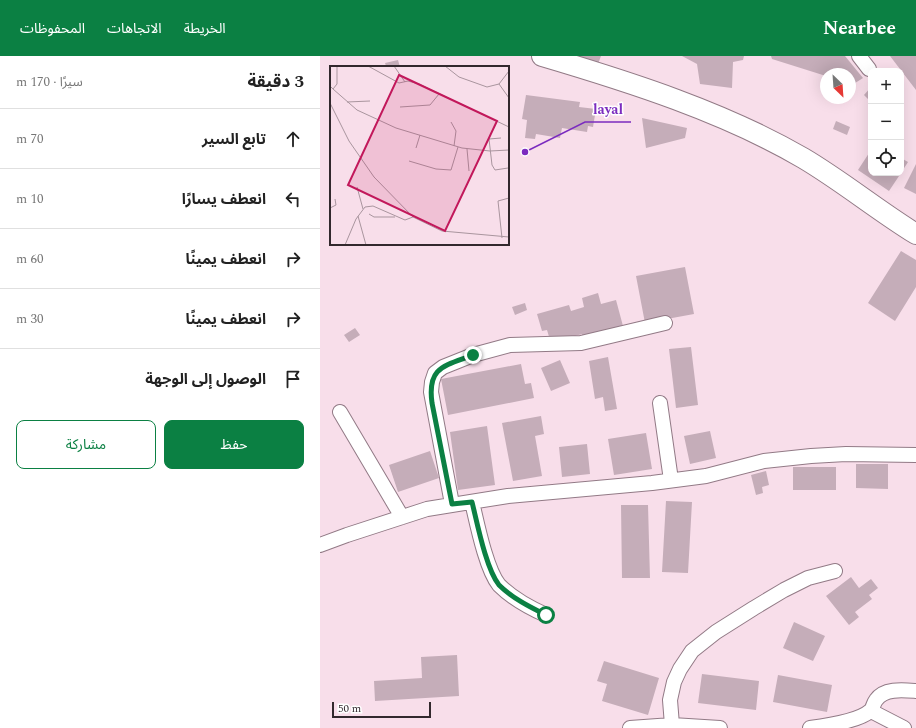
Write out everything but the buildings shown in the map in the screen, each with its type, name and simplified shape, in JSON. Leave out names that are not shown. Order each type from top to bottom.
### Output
[{"type":"main road","points":[[542,56],[588,69],[724,118],[803,158],[916,234]]},
{"type":"street","points":[[859,56],[868,68]]},
{"type":"street","points":[[452,504],[431,392],[435,373],[443,367],[473,355],[510,345],[581,343],[665,323]]},
{"type":"street","points":[[660,403],[671,480]]},
{"type":"street","points":[[340,412],[402,517]]},
{"type":"street","points":[[320,545],[402,517],[428,509],[452,504],[508,496],[706,476],[764,461],[811,456],[846,454],[916,455]]},
{"type":"street","points":[[472,502],[478,532],[498,584],[510,594],[546,615]]},
{"type":"street","points":[[672,725],[670,700],[674,682],[680,669],[692,651],[716,632],[784,590],[808,578],[835,571]]},
{"type":"street","points":[[810,728],[858,718],[871,711],[876,700],[886,693],[896,690],[916,691]]},
{"type":"street","points":[[871,711],[904,728]]},
{"type":"street","points":[[630,728],[672,725],[720,728]]},
{"type":"place","name":"layal","points":[[525,152]]},
{"type":"route","points":[[473,355],[443,367],[435,373],[432,382],[432,403],[452,504],[472,502],[478,532],[498,584],[510,594],[546,615]]}]
